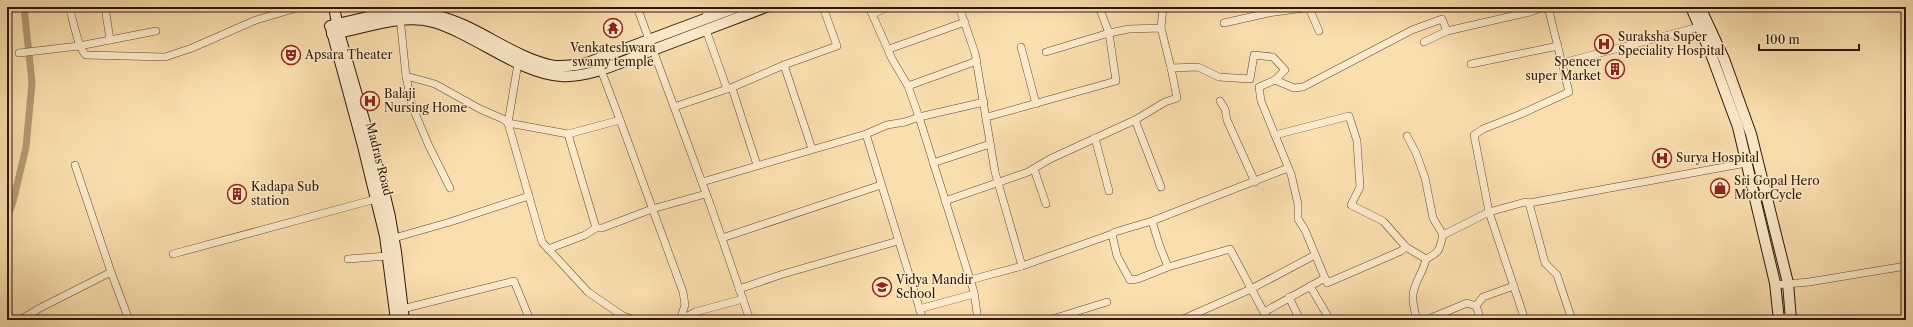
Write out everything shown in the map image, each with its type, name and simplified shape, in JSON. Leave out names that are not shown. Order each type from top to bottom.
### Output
[{"type":"main road","name":"Madras Road","points":[[327,7],[334,29],[385,236],[396,320]]},
{"type":"main road","points":[[334,7],[334,29],[380,175],[394,238],[404,320]]},
{"type":"main road","points":[[334,29],[400,13],[440,16],[524,56],[551,65],[570,66],[587,63],[737,7]]},
{"type":"main road","points":[[400,13],[448,28],[518,63],[543,72],[562,76],[601,70],[766,7]]},
{"type":"main road","points":[[1691,7],[1738,127],[1775,285],[1786,320]]},
{"type":"main road","points":[[1700,7],[1724,59],[1751,134],[1788,283],[1786,320]]},
{"type":"street","points":[[69,7],[82,53],[86,55],[165,57],[192,48],[256,20],[300,7]]},
{"type":"street","points":[[105,7],[110,40]]},
{"type":"street","points":[[637,7],[702,182],[750,320]]},
{"type":"street","points":[[705,7],[708,18]]},
{"type":"street","points":[[674,107],[729,89],[784,65],[837,46],[823,7]]},
{"type":"street","points":[[888,7],[871,10],[892,59],[908,86],[919,117],[970,280],[978,320]]},
{"type":"street","points":[[959,7],[976,60],[998,184],[1022,266]]},
{"type":"street","points":[[987,117],[1116,81],[1109,33],[1099,7]]},
{"type":"street","points":[[945,201],[998,184],[1034,169],[1050,158],[1135,120],[1166,102],[1177,98],[1161,28],[1163,7]]},
{"type":"street","points":[[1224,23],[1310,7],[1319,31]]},
{"type":"street","points":[[1424,42],[1447,31],[1530,12],[1543,7]]},
{"type":"street","points":[[1525,320],[1489,212],[1474,135],[1483,129],[1521,114],[1569,92],[1548,7]]},
{"type":"street","points":[[400,13],[406,76],[412,106],[429,146],[450,188]]},
{"type":"street","points":[[1275,80],[1294,88],[1303,87],[1412,30],[1442,19],[1447,31]]},
{"type":"street","points":[[889,49],[965,22]]},
{"type":"street","points":[[1562,63],[1699,27]]},
{"type":"street","points":[[1046,52],[1109,33],[1129,29],[1161,28]]},
{"type":"street","points":[[706,30],[757,165]]},
{"type":"street","points":[[19,54],[79,46],[156,31]]},
{"type":"street","points":[[1471,64],[1558,46]]},
{"type":"street","points":[[1021,47],[1036,104]]},
{"type":"street","points":[[1171,68],[1198,67],[1219,77],[1250,79],[1254,54],[1273,57],[1285,70],[1275,80],[1259,88],[1261,101],[1288,168],[1298,204],[1298,219],[1305,230],[1327,283],[1401,251],[1406,247]]},
{"type":"street","points":[[908,86],[976,60]]},
{"type":"street","points":[[518,63],[508,123],[542,242],[588,292],[622,318],[637,320]]},
{"type":"street","points":[[784,65],[812,149]]},
{"type":"street","points":[[601,70],[683,292],[685,306],[680,320]]},
{"type":"street","points":[[406,76],[435,84],[508,123],[568,134],[620,120]]},
{"type":"street","points":[[1220,101],[1225,109],[1227,120],[1255,182]]},
{"type":"street","points":[[702,182],[866,134],[887,125],[905,122],[919,117],[984,102]]},
{"type":"street","points":[[1275,135],[1349,116],[1357,141],[1360,187],[1351,205],[1383,221],[1406,247],[1426,259]]},
{"type":"street","points":[[1135,120],[1161,187]]},
{"type":"street","points":[[568,134],[596,228]]},
{"type":"street","points":[[866,134],[922,320]]},
{"type":"street","points":[[1407,136],[1416,153],[1424,178],[1433,218],[1443,235],[1441,247],[1438,252],[1426,259],[1413,293],[1413,302],[1417,320]]},
{"type":"street","points":[[1095,138],[1109,191]]},
{"type":"street","points":[[933,163],[990,144]]},
{"type":"street","points":[[1443,235],[1489,212],[1525,202],[1529,203],[1746,164]]},
{"type":"street","points":[[75,165],[111,272],[129,320]]},
{"type":"street","points":[[970,280],[1022,266],[1116,232],[1152,221],[1288,168]]},
{"type":"street","points":[[1034,169],[1046,204]]},
{"type":"street","points":[[722,238],[881,185]]},
{"type":"street","points":[[548,248],[585,235],[596,228],[602,228],[653,210],[706,194]]},
{"type":"street","points":[[394,238],[450,222],[529,196]]},
{"type":"street","points":[[173,254],[376,199]]},
{"type":"street","points":[[1529,203],[1545,263],[1556,275],[1572,320]]},
{"type":"street","points":[[1152,221],[1168,267]]},
{"type":"street","points":[[1112,234],[1117,256],[1130,280],[1138,279],[1168,267],[1230,249],[1268,320]]},
{"type":"street","points":[[739,289],[782,274],[898,241]]},
{"type":"street","points":[[1181,320],[1251,289],[1315,255]]},
{"type":"street","points":[[348,259],[387,256]]},
{"type":"street","points":[[1775,285],[1808,282],[1906,266]]},
{"type":"street","points":[[20,320],[40,308],[111,272]]},
{"type":"street","points":[[1264,312],[1325,278]]},
{"type":"street","points":[[402,309],[514,281],[530,320]]},
{"type":"street","points":[[1310,286],[1330,320]]},
{"type":"street","points":[[1476,306],[1483,297],[1514,286]]},
{"type":"street","points":[[919,309],[974,294]]},
{"type":"street","points":[[1289,297],[1300,320]]},
{"type":"street","points":[[680,320],[695,312],[743,299]]},
{"type":"street","points":[[1049,320],[1107,302]]},
{"type":"street","points":[[1426,320],[1467,303],[1476,306]]},
{"type":"street","points":[[1476,306],[1480,320]]},
{"type":"waterway","points":[[7,218],[13,202],[26,147],[32,83],[24,7]]},
{"type":"place","name":"Venkateshwara swamy temple","points":[[613,28]]},
{"type":"place","name":"Suraksha Super Speciality Hospital","points":[[1604,44]]},
{"type":"place","name":"Apsara Theater","points":[[291,55]]},
{"type":"place","name":"Spencer super Market","points":[[1615,69]]},
{"type":"place","name":"Balaji Nursing Home","points":[[370,101]]},
{"type":"place","name":"Surya Hospital","points":[[1662,158]]},
{"type":"place","name":"Sri Gopal Hero MotorCycle","points":[[1720,188]]},
{"type":"place","name":"Kadapa Sub station","points":[[237,194]]},
{"type":"place","name":"Vidya Mandir School","points":[[882,287]]}]
